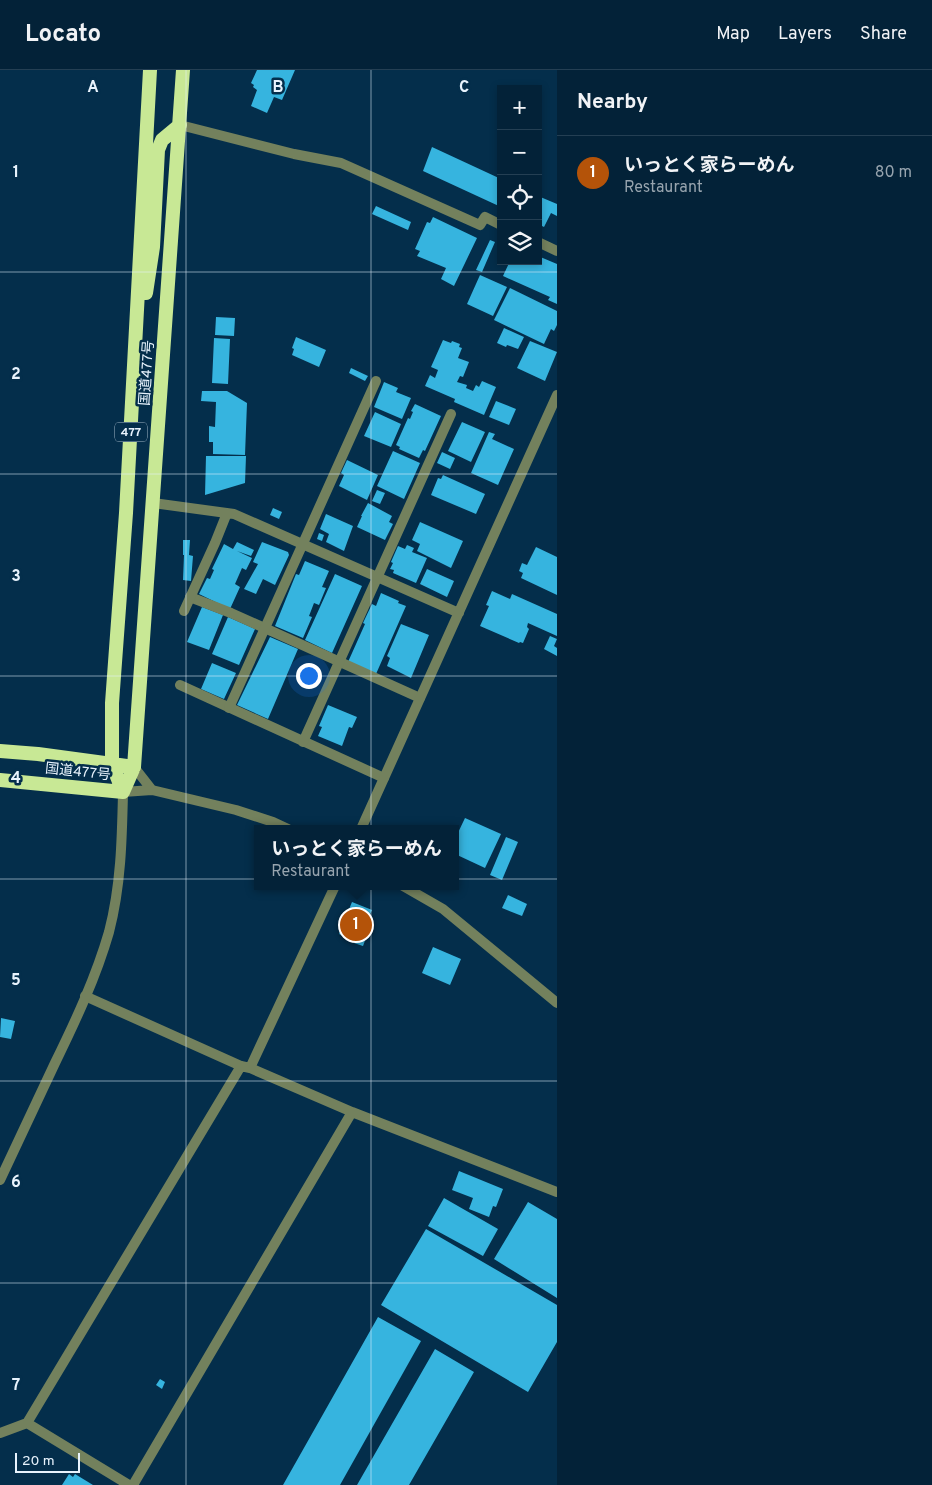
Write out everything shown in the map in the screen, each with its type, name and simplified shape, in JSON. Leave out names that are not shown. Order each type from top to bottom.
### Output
[{"type":"highway","name":"国道477号","points":[[123,792],[112,764],[112,703],[119,625],[150,70]]},
{"type":"highway","name":"国道477号","points":[[123,792],[134,767],[183,70]]},
{"type":"highway","points":[[134,370],[153,246],[158,150],[162,140],[180,125]]},
{"type":"highway","name":"国道477号","points":[[0,751],[38,754],[134,767]]},
{"type":"highway","name":"国道477号","points":[[0,780],[123,792]]},
{"type":"street","points":[[180,125],[294,154],[342,163],[480,226],[485,218],[497,223]]},
{"type":"street","points":[[542,244],[557,251]]},
{"type":"street","points":[[229,708],[376,381]]},
{"type":"street","points":[[363,825],[557,395]]},
{"type":"street","points":[[302,742],[451,414]]},
{"type":"street","points":[[153,503],[234,514],[458,613]]},
{"type":"street","points":[[184,611],[216,543],[227,513]]},
{"type":"street","points":[[190,597],[265,628],[420,698]]},
{"type":"street","points":[[180,685],[384,778]]},
{"type":"street","points":[[134,767],[152,790]]},
{"type":"street","points":[[0,1180],[77,1017],[100,962],[109,930],[122,859],[123,792],[152,790],[236,810],[279,825]]},
{"type":"street","points":[[0,1433],[27,1423],[246,1067],[333,890]]},
{"type":"street","points":[[410,890],[443,909],[557,1003]]},
{"type":"street","points":[[85,996],[352,1112],[557,1192]]},
{"type":"street","points":[[133,1485],[352,1112]]},
{"type":"street","points":[[27,1423],[129,1485]]},
{"type":"building","points":[[257,70],[295,70],[282,100],[274,97],[267,113],[251,106],[257,90],[251,83]]},
{"type":"building","points":[[432,147],[497,177],[497,205],[423,171]]},
{"type":"building","points":[[542,198],[557,204],[557,216],[551,213],[544,227],[542,226]]},
{"type":"building","points":[[376,206],[411,222],[408,230],[372,214]]},
{"type":"building","points":[[433,217],[477,238],[454,286],[441,279],[446,268],[417,256],[420,251],[415,249],[427,222],[430,223]]},
{"type":"building","points":[[490,240],[495,242],[482,272],[476,270]]},
{"type":"building","points":[[542,258],[557,264],[557,304],[548,300],[550,297],[503,276],[508,265],[542,265]]},
{"type":"building","points":[[480,275],[507,287],[493,316],[467,304]]},
{"type":"building","points":[[510,288],[557,311],[557,325],[554,331],[551,329],[544,344],[494,320]]},
{"type":"building","points":[[216,317],[235,318],[234,336],[215,335]]},
{"type":"building","points":[[504,328],[524,337],[518,349],[497,343]]},
{"type":"building","points":[[296,337],[326,350],[319,367],[292,355],[294,349],[292,348]]},
{"type":"building","points":[[214,338],[230,339],[228,384],[212,383]]},
{"type":"building","points":[[443,340],[460,344],[459,347],[462,348],[458,358],[469,362],[463,377],[460,376],[457,382],[467,385],[466,388],[473,391],[476,385],[479,387],[482,381],[496,387],[484,415],[454,402],[455,399],[425,386],[430,375],[435,378],[438,370],[431,367]]},
{"type":"building","points":[[530,341],[557,352],[545,381],[517,368]]},
{"type":"building","points":[[351,368],[368,376],[365,381],[349,373]]},
{"type":"building","points":[[384,382],[398,388],[396,392],[411,398],[402,419],[374,407]]},
{"type":"building","points":[[202,391],[227,391],[247,403],[245,455],[213,454],[213,442],[209,442],[209,426],[215,427],[216,402],[201,401]]},
{"type":"building","points":[[496,401],[516,409],[509,425],[489,417]]},
{"type":"building","points":[[415,404],[441,416],[425,451],[423,450],[419,458],[399,449],[400,447],[396,445],[408,418],[410,419],[413,412],[411,411]]},
{"type":"building","points":[[375,412],[401,424],[391,447],[364,436]]},
{"type":"building","points":[[462,422],[485,432],[471,462],[448,451]]},
{"type":"building","points":[[489,432],[495,434],[492,439],[514,449],[498,485],[471,473]]},
{"type":"building","points":[[393,451],[420,463],[404,499],[377,486]]},
{"type":"building","points":[[442,452],[455,458],[450,469],[437,463]]},
{"type":"building","points":[[206,456],[246,456],[245,483],[205,495]]},
{"type":"building","points":[[347,460],[378,475],[367,500],[339,486],[344,475],[341,473]]},
{"type":"building","points":[[443,475],[485,494],[476,514],[431,495],[438,478],[441,479]]},
{"type":"building","points":[[377,490],[385,493],[380,504],[372,501]]},
{"type":"building","points":[[368,503],[392,516],[389,522],[393,524],[385,540],[357,527]]},
{"type":"building","points":[[273,508],[282,512],[279,519],[270,515]]},
{"type":"building","points":[[326,514],[353,526],[344,551],[326,542],[329,534],[320,529]]},
{"type":"building","points":[[420,522],[463,541],[451,568],[417,551],[420,544],[412,540]]},
{"type":"building","points":[[319,533],[324,535],[322,541],[317,539]]},
{"type":"building","points":[[183,540],[190,540],[189,555],[193,556],[191,581],[183,580]]},
{"type":"building","points":[[237,542],[254,550],[251,556],[237,551],[252,558],[246,570],[242,568],[235,584],[240,587],[230,609],[199,594],[207,578],[210,579],[214,570],[212,569],[224,544],[233,549]]},
{"type":"building","points":[[262,542],[288,552],[289,555],[275,585],[263,579],[256,594],[244,589],[258,564],[253,562]]},
{"type":"building","points":[[407,545],[414,548],[412,552],[427,558],[416,583],[393,573],[394,570],[390,569],[398,546],[405,549]]},
{"type":"building","points":[[536,547],[557,557],[557,595],[521,578],[523,573],[519,571],[522,563],[527,565]]},
{"type":"building","points":[[305,561],[329,571],[322,587],[326,588],[319,605],[314,603],[309,616],[312,617],[303,638],[275,626],[296,574],[299,575]]},
{"type":"building","points":[[427,569],[454,581],[447,597],[420,584]]},
{"type":"building","points":[[335,574],[362,586],[332,653],[305,640]]},
{"type":"building","points":[[492,591],[510,599],[512,594],[557,614],[557,636],[528,623],[527,627],[529,629],[523,643],[519,643],[480,626],[489,606],[486,605]]},
{"type":"building","points":[[381,593],[406,606],[376,674],[348,662],[372,604],[376,606]]},
{"type":"building","points":[[202,607],[223,615],[209,650],[187,642]]},
{"type":"building","points":[[228,617],[255,629],[239,665],[212,654]]},
{"type":"building","points":[[401,624],[429,635],[411,678],[387,666],[390,658],[387,656]]},
{"type":"building","points":[[550,636],[557,639],[554,646],[557,648],[557,656],[544,649]]},
{"type":"building","points":[[270,637],[298,649],[268,719],[237,705]]},
{"type":"building","points":[[212,663],[236,673],[224,699],[201,689]]},
{"type":"building","points":[[328,705],[357,717],[352,728],[349,727],[342,746],[318,736],[322,727],[319,726]]},
{"type":"building","points":[[465,818],[501,834],[485,868],[459,856],[459,831]]},
{"type":"building","points":[[506,837],[518,842],[502,880],[490,875]]},
{"type":"building","points":[[508,895],[527,904],[522,916],[502,908]]},
{"type":"building","points":[[352,902],[372,910],[365,926],[361,926],[369,930],[363,946],[339,934]]},
{"type":"building","points":[[433,947],[461,959],[450,985],[422,973]]},
{"type":"building","points":[[1,1018],[15,1021],[11,1039],[0,1037]]},
{"type":"building","points":[[459,1171],[503,1189],[496,1207],[493,1206],[489,1217],[469,1209],[473,1198],[452,1190]]},
{"type":"building","points":[[444,1198],[498,1229],[483,1256],[428,1226]]},
{"type":"building","points":[[528,1202],[557,1219],[557,1298],[494,1259]]},
{"type":"building","points":[[426,1229],[557,1305],[557,1342],[528,1392],[381,1305]]},
{"type":"building","points":[[378,1317],[421,1341],[340,1485],[283,1485]]},
{"type":"building","points":[[435,1349],[474,1372],[409,1485],[357,1485]]},
{"type":"building","points":[[160,1379],[165,1382],[162,1389],[156,1385]]},
{"type":"building","points":[[69,1474],[73,1477],[75,1474],[93,1485],[62,1485]]},
{"type":"place","name":"いっとく家らーめん","points":[[356,925]]}]
